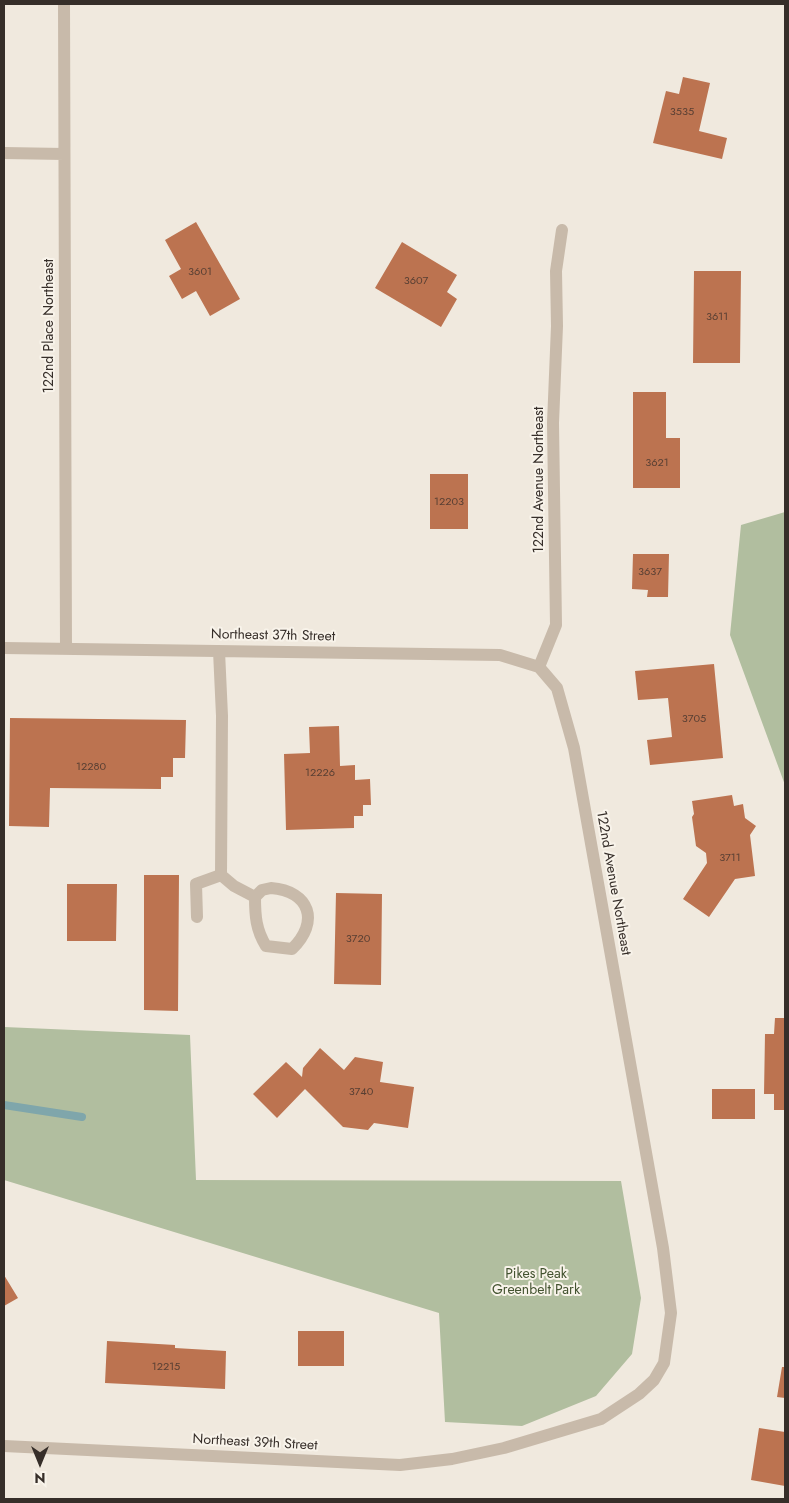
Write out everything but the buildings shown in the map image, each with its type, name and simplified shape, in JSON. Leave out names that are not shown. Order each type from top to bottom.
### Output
[{"type":"street","name":"122nd Place Northeast","points":[[64,4],[66,648]]},
{"type":"street","points":[[4,153],[64,154]]},
{"type":"street","name":"122nd Avenue Northeast","points":[[504,1448],[601,1419],[639,1394],[654,1380],[664,1363],[671,1314],[661,1238],[574,748],[557,688],[539,667],[556,625],[553,423],[558,326],[556,271],[562,230]]},
{"type":"street","name":"Northeast 37th Street","points":[[4,648],[500,655],[539,667]]},
{"type":"street","points":[[219,650],[222,716],[221,875]]},
{"type":"street","points":[[221,875],[234,886],[255,897]]},
{"type":"street","points":[[197,917],[196,884],[221,875]]},
{"type":"street","points":[[282,889],[300,897],[305,905],[307,926],[302,940],[292,949],[266,946],[259,934],[255,919],[255,897],[262,890],[282,889]]},
{"type":"street","name":"Northeast 39th Street","points":[[4,1446],[400,1465],[452,1459],[504,1448]]},
{"type":"green space","points":[[785,512],[785,785],[730,635],[741,525]]},
{"type":"green space","name":"Pikes Peak Greenbelt Park","points":[[4,1027],[190,1035],[196,1180],[621,1181],[641,1298],[632,1354],[596,1396],[522,1426],[445,1422],[439,1313],[4,1180]]},
{"type":"waterway","points":[[4,1105],[82,1117]]}]
